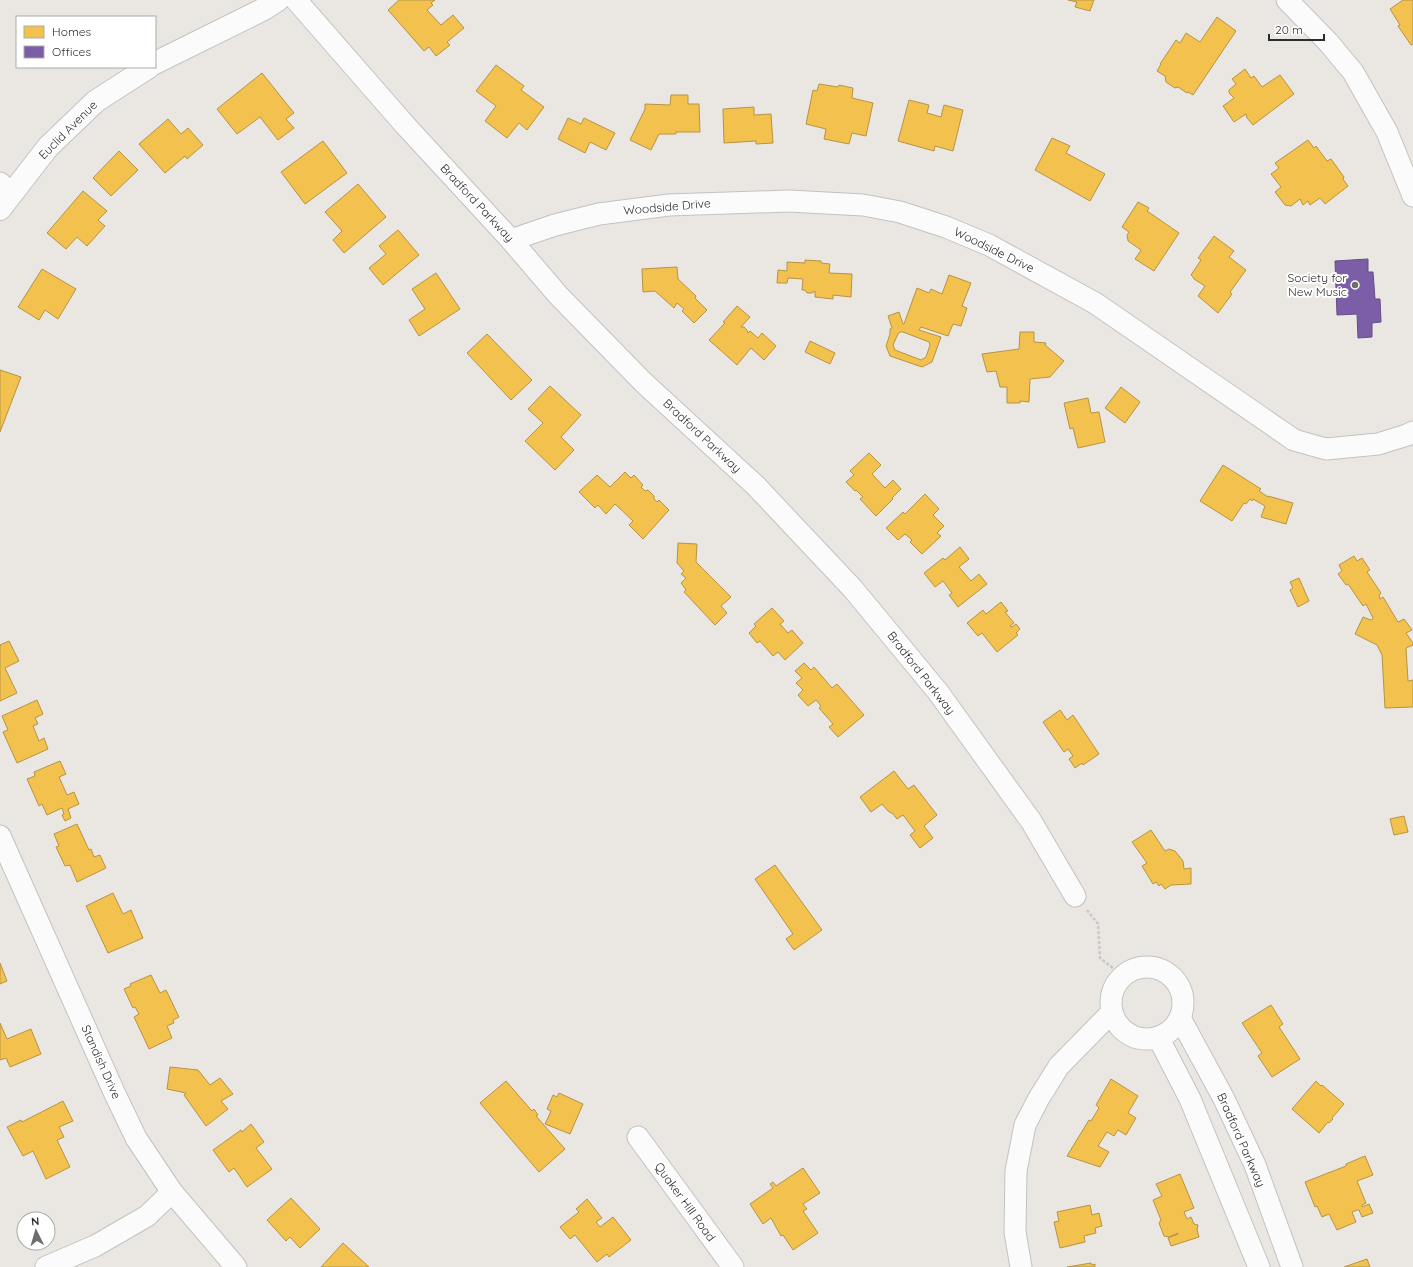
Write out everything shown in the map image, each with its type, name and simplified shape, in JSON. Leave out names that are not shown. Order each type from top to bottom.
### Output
[{"type":"street","points":[[156,63],[264,9],[278,0]]},
{"type":"street","name":"Bradford Parkway","points":[[296,0],[405,125],[511,240],[558,295],[643,382],[756,486],[853,589],[938,692],[1027,814],[1075,896]]},
{"type":"street","points":[[1287,0],[1328,42],[1353,72],[1388,132],[1413,196]]},
{"type":"street","name":"Euclid Avenue","points":[[4,195],[48,147],[96,101],[147,68]]},
{"type":"street","name":"Woodside Drive","points":[[511,240],[555,225],[599,214],[669,205],[789,200],[863,205],[900,212],[946,227],[989,245],[1095,303],[1294,440],[1326,449],[1378,444],[1411,437]]},
{"type":"street","name":"Standish Drive","points":[[0,836],[136,1138],[172,1192],[236,1267]]},
{"type":"street","points":[[1141,967],[1150,967],[1160,969],[1176,980],[1181,989],[1183,1008],[1180,1018],[1175,1026],[1167,1033],[1158,1037],[1146,1039],[1135,1037],[1125,1031],[1117,1022],[1112,1012],[1111,1002],[1113,992],[1123,976],[1131,970],[1141,967]]},
{"type":"street","points":[[1021,1267],[1015,1232],[1016,1171],[1025,1125],[1039,1098],[1059,1066],[1112,1012]]},
{"type":"street","name":"Bradford Parkway","points":[[1180,1018],[1224,1099],[1255,1165],[1292,1267]]},
{"type":"street","points":[[1158,1037],[1190,1099],[1259,1267]]},
{"type":"street","name":"Quaker Hill Road","points":[[638,1137],[733,1267]]},
{"type":"street","points":[[46,1267],[95,1246],[148,1216],[172,1192]]},
{"type":"path","points":[[1075,896],[1098,924],[1100,958],[1123,976]]},
{"type":"building: Homes","points":[[399,0],[435,0],[431,3],[433,5],[427,10],[441,25],[453,15],[464,28],[447,42],[450,45],[436,56],[429,47],[424,51],[388,10]]},
{"type":"building: Homes","points":[[1068,0],[1094,0],[1090,11],[1075,7],[1077,2]]},
{"type":"building: Homes","points":[[1403,0],[1413,0],[1413,44],[1411,45],[1398,26],[1400,25],[1390,9]]},
{"type":"building: Homes","points":[[1217,17],[1236,31],[1193,95],[1178,87],[1175,88],[1166,82],[1165,76],[1157,71],[1176,40],[1180,43],[1186,33],[1200,42]]},
{"type":"building: Homes","points":[[496,65],[524,86],[521,90],[544,107],[527,130],[519,123],[507,138],[485,121],[496,106],[476,91]]},
{"type":"building: Homes","points":[[1245,69],[1251,78],[1254,76],[1262,87],[1280,75],[1294,94],[1253,125],[1247,118],[1246,114],[1234,122],[1223,106],[1234,98],[1229,93],[1229,90],[1236,84],[1232,79]]},
{"type":"building: Homes","points":[[262,73],[294,113],[286,119],[294,128],[278,140],[260,117],[237,134],[217,109]]},
{"type":"building: Homes","points":[[819,84],[838,87],[839,85],[853,88],[852,98],[873,103],[866,136],[852,133],[849,144],[824,139],[826,129],[806,124],[813,90],[817,91]]},
{"type":"building: Homes","points":[[671,95],[688,95],[688,104],[699,104],[700,132],[659,134],[651,150],[630,140],[645,109],[645,104],[670,105]]},
{"type":"building: Homes","points":[[909,100],[929,105],[927,113],[941,117],[944,105],[963,110],[953,151],[935,146],[934,151],[898,141]]},
{"type":"building: Homes","points":[[754,107],[754,115],[771,114],[773,143],[756,144],[756,141],[724,143],[723,109]]},
{"type":"building: Homes","points":[[568,118],[581,124],[584,118],[615,133],[606,150],[590,142],[585,153],[558,139]]},
{"type":"building: Homes","points":[[168,119],[181,134],[188,128],[203,145],[187,159],[185,156],[165,173],[139,144]]},
{"type":"building: Homes","points":[[1052,138],[1070,146],[1066,153],[1105,174],[1090,201],[1035,170]]},
{"type":"building: Homes","points":[[1308,140],[1314,148],[1316,146],[1327,161],[1331,159],[1344,177],[1343,179],[1348,186],[1325,204],[1320,198],[1310,205],[1308,201],[1303,205],[1300,199],[1291,206],[1285,205],[1275,192],[1281,187],[1271,174],[1279,168],[1275,163]]},
{"type":"building: Homes","points":[[323,141],[347,173],[305,204],[281,172]]},
{"type":"building: Homes","points":[[119,151],[138,170],[111,196],[93,178]]},
{"type":"building: Homes","points":[[358,184],[386,217],[344,253],[333,240],[342,231],[325,212]]},
{"type":"building: Homes","points":[[83,191],[107,211],[98,220],[105,226],[87,246],[77,237],[66,249],[47,233]]},
{"type":"building: Homes","points":[[1138,202],[1149,208],[1147,211],[1179,233],[1154,271],[1135,259],[1141,250],[1128,241],[1127,235],[1129,232],[1122,227]]},
{"type":"building: Homes","points":[[398,230],[419,255],[383,285],[369,268],[386,254],[379,246]]},
{"type":"building: Homes","points":[[1214,236],[1234,251],[1229,257],[1246,270],[1230,292],[1232,294],[1218,313],[1198,296],[1205,286],[1194,279],[1191,275],[1201,260],[1198,258]]},
{"type":"building: Homes","points":[[805,260],[821,261],[821,263],[830,264],[829,273],[852,274],[851,297],[833,295],[833,299],[815,297],[815,291],[812,293],[807,293],[805,290],[802,290],[803,279],[788,278],[787,283],[777,283],[778,270],[787,271],[787,262],[805,263]]},
{"type":"building: Homes","points":[[677,267],[678,279],[696,296],[695,298],[707,310],[694,323],[682,311],[684,309],[677,303],[674,308],[655,291],[643,292],[642,269]]},
{"type":"building: Homes","points":[[42,269],[76,289],[58,319],[45,310],[39,320],[18,307]]},
{"type":"building: Homes","points":[[436,273],[460,309],[419,336],[409,320],[425,309],[412,289]]},
{"type":"building: Homes","points":[[949,275],[971,283],[962,306],[967,308],[961,326],[953,324],[948,336],[921,327],[919,330],[941,337],[932,362],[922,367],[890,356],[886,346],[890,329],[892,328],[888,316],[899,312],[904,324],[917,288],[929,293],[931,289],[942,294]],"holes":[[[903,332],[929,342],[930,345],[926,357],[921,360],[895,350],[893,345],[898,334]]]},
{"type":"building: Homes","points":[[737,306],[750,317],[741,327],[744,327],[748,333],[750,331],[758,338],[762,333],[776,346],[764,360],[751,348],[737,365],[709,340],[725,323],[723,322]]},
{"type":"building: Homes","points":[[1020,332],[1034,332],[1034,342],[1046,343],[1045,345],[1064,361],[1050,377],[1030,379],[1029,402],[1020,401],[1020,403],[1007,403],[1007,387],[1000,387],[996,371],[987,372],[982,354],[1019,349]]},
{"type":"building: Homes","points":[[487,334],[532,380],[511,400],[467,353]]},
{"type":"building: Homes","points":[[810,341],[835,353],[830,364],[805,352]]},
{"type":"building: Homes","points":[[0,370],[21,377],[0,432]]},
{"type":"building: Homes","points":[[550,386],[581,415],[561,437],[574,450],[555,470],[525,441],[543,423],[528,409]]},
{"type":"building: Homes","points":[[1121,387],[1140,402],[1125,423],[1105,408]]},
{"type":"building: Homes","points":[[1088,398],[1091,413],[1099,412],[1105,442],[1078,448],[1073,428],[1070,429],[1064,403]]},
{"type":"building: Homes","points":[[869,453],[881,465],[872,474],[885,488],[893,480],[901,489],[876,516],[860,499],[863,497],[846,482],[854,475],[850,471]]},
{"type":"building: Homes","points":[[1223,465],[1261,489],[1259,491],[1268,497],[1293,503],[1286,524],[1261,517],[1265,506],[1253,499],[1252,501],[1250,499],[1246,504],[1244,503],[1232,521],[1200,501]]},
{"type":"building: Homes","points":[[625,472],[631,478],[634,475],[643,485],[641,487],[645,491],[648,490],[657,502],[659,500],[669,510],[643,539],[629,525],[633,521],[615,504],[606,514],[598,505],[595,508],[579,492],[597,475],[610,487]]},
{"type":"building: Homes","points":[[925,494],[939,509],[933,515],[944,526],[937,533],[941,536],[922,554],[910,542],[912,540],[905,534],[898,540],[886,528],[903,512],[905,514]]},
{"type":"building: Homes","points":[[678,543],[697,544],[696,562],[731,597],[721,606],[727,613],[715,625],[684,592],[686,590],[681,583],[686,578],[681,574],[684,571],[677,563]]},
{"type":"building: Homes","points":[[960,547],[969,559],[959,567],[971,581],[979,574],[987,584],[958,607],[949,595],[952,593],[943,581],[935,587],[924,573],[943,558],[945,560]]},
{"type":"building: Homes","points":[[1354,556],[1357,561],[1362,558],[1370,570],[1367,572],[1381,593],[1379,596],[1380,599],[1383,597],[1398,622],[1404,619],[1412,630],[1406,633],[1413,645],[1406,648],[1408,681],[1413,680],[1413,707],[1385,708],[1382,655],[1377,645],[1355,634],[1363,617],[1371,620],[1373,618],[1366,604],[1363,606],[1348,584],[1346,585],[1338,574],[1342,571],[1339,565]]},
{"type":"building: Homes","points":[[1299,578],[1309,601],[1298,607],[1290,590],[1293,588],[1290,582]]},
{"type":"building: Homes","points":[[1001,602],[1008,611],[1005,612],[1014,623],[1010,626],[1012,627],[1016,624],[1020,629],[1016,633],[1018,635],[997,652],[982,633],[978,636],[967,623],[983,610],[986,614]]},
{"type":"building: Homes","points":[[772,608],[784,621],[780,624],[788,633],[792,630],[803,643],[785,660],[778,652],[773,656],[760,641],[757,643],[749,633],[756,626],[754,624]]},
{"type":"building: Homes","points":[[9,641],[19,661],[5,668],[17,693],[0,701],[0,645]]},
{"type":"building: Homes","points":[[804,663],[811,670],[814,667],[832,688],[837,684],[864,715],[838,737],[829,727],[833,724],[819,708],[821,706],[816,700],[808,706],[798,695],[803,690],[796,683],[802,678],[795,671]]},
{"type":"building: Homes","points":[[37,700],[43,714],[35,718],[38,724],[33,726],[39,741],[44,738],[48,749],[17,763],[3,732],[8,730],[2,716]]},
{"type":"building: Homes","points":[[1060,710],[1067,720],[1073,715],[1099,754],[1083,765],[1082,763],[1075,768],[1069,759],[1073,756],[1068,749],[1064,752],[1043,722]]},
{"type":"building: Homes","points":[[60,761],[66,774],[59,777],[67,795],[74,792],[79,804],[68,809],[71,818],[65,821],[62,815],[64,814],[62,808],[47,815],[42,804],[39,806],[27,779],[35,776],[34,772]]},
{"type":"building: Homes","points":[[894,771],[908,789],[914,785],[937,815],[924,826],[933,838],[920,848],[910,835],[915,831],[903,815],[897,819],[882,804],[871,812],[860,797]]},
{"type":"building: Homes","points":[[1404,816],[1408,832],[1394,835],[1390,819]]},
{"type":"building: Homes","points":[[77,824],[89,850],[91,849],[94,857],[100,855],[106,868],[77,882],[70,865],[65,866],[56,847],[59,846],[54,834]]},
{"type":"building: Homes","points":[[1151,830],[1165,851],[1169,849],[1175,851],[1183,861],[1184,869],[1191,868],[1191,884],[1171,885],[1165,889],[1161,884],[1159,886],[1156,882],[1153,884],[1142,866],[1147,863],[1132,842]]},
{"type":"building: Homes","points":[[775,865],[822,930],[794,950],[786,939],[793,934],[755,879]]},
{"type":"building: Homes","points":[[113,893],[123,914],[131,910],[143,938],[108,953],[86,906]]},
{"type":"building: Homes","points":[[0,963],[7,981],[0,984]]},
{"type":"building: Homes","points":[[151,975],[160,993],[166,990],[179,1017],[173,1020],[174,1023],[167,1026],[172,1038],[149,1049],[134,1017],[139,1014],[135,1007],[133,1008],[124,989],[131,986],[130,984]]},
{"type":"building: Homes","points":[[1271,1005],[1283,1024],[1279,1027],[1300,1059],[1272,1077],[1258,1056],[1262,1053],[1242,1023]]},
{"type":"building: Homes","points":[[0,1023],[7,1039],[31,1029],[41,1054],[10,1067],[6,1058],[0,1060]]},
{"type":"building: Homes","points":[[170,1067],[198,1070],[210,1085],[220,1078],[233,1094],[221,1101],[228,1109],[206,1126],[184,1095],[186,1093],[167,1089]]},
{"type":"building: Homes","points":[[1111,1079],[1138,1096],[1128,1113],[1136,1118],[1126,1135],[1118,1130],[1114,1136],[1107,1132],[1098,1146],[1109,1152],[1100,1167],[1067,1156],[1089,1120],[1091,1121],[1099,1108],[1096,1105]]},
{"type":"building: Homes","points":[[506,1081],[532,1111],[534,1109],[538,1115],[536,1116],[565,1149],[539,1172],[480,1103]]},
{"type":"building: Homes","points":[[1316,1081],[1344,1104],[1332,1118],[1333,1119],[1329,1123],[1328,1122],[1319,1133],[1292,1109]]},
{"type":"building: Homes","points":[[559,1093],[583,1104],[570,1134],[545,1124],[551,1111],[547,1109],[553,1095],[557,1097]]},
{"type":"building: Homes","points":[[63,1101],[73,1121],[59,1127],[64,1137],[57,1140],[70,1167],[46,1179],[33,1151],[23,1156],[7,1127],[21,1120],[22,1122]]},
{"type":"building: Homes","points":[[251,1124],[264,1142],[256,1148],[272,1169],[247,1187],[234,1168],[229,1172],[213,1150],[241,1130],[242,1132]]},
{"type":"building: Homes","points":[[1365,1156],[1373,1175],[1357,1181],[1366,1203],[1362,1205],[1362,1207],[1369,1204],[1373,1213],[1362,1217],[1359,1210],[1352,1212],[1356,1222],[1337,1230],[1329,1214],[1322,1217],[1317,1206],[1315,1207],[1305,1182],[1346,1166],[1346,1164]]},
{"type":"building: Homes","points":[[803,1168],[820,1193],[803,1204],[807,1209],[803,1211],[818,1233],[793,1250],[783,1235],[781,1236],[771,1218],[763,1224],[750,1204],[773,1188],[770,1184],[773,1182],[776,1186]]},
{"type":"building: Homes","points":[[1180,1174],[1194,1208],[1184,1212],[1187,1219],[1191,1217],[1194,1224],[1198,1225],[1197,1230],[1199,1237],[1171,1246],[1168,1238],[1178,1233],[1169,1237],[1164,1236],[1159,1223],[1161,1220],[1153,1200],[1162,1196],[1156,1184]]},
{"type":"building: Homes","points":[[291,1198],[320,1229],[300,1248],[290,1237],[286,1241],[267,1220]]},
{"type":"building: Homes","points":[[587,1199],[602,1218],[596,1222],[600,1227],[613,1217],[631,1240],[609,1257],[607,1254],[597,1262],[575,1235],[570,1239],[560,1227],[579,1212],[576,1209]]},
{"type":"building: Homes","points":[[1090,1205],[1092,1215],[1099,1213],[1102,1226],[1095,1228],[1096,1233],[1084,1236],[1085,1242],[1060,1248],[1054,1222],[1059,1221],[1057,1212]]},
{"type":"building: Homes","points":[[343,1243],[369,1267],[321,1267]]},
{"type":"building: Homes","points":[[1367,1259],[1370,1267],[1344,1267]]},
{"type":"building: Homes","points":[[1091,1263],[1092,1265],[1095,1264],[1095,1267],[1067,1267]]},
{"type":"building: Offices","name":"Society for New Music","points":[[1368,259],[1368,272],[1373,272],[1375,299],[1380,299],[1381,322],[1372,323],[1372,337],[1358,338],[1357,314],[1337,315],[1335,261]]},
{"type":"place","name":"Society for New Music","points":[[1355,285]]}]
